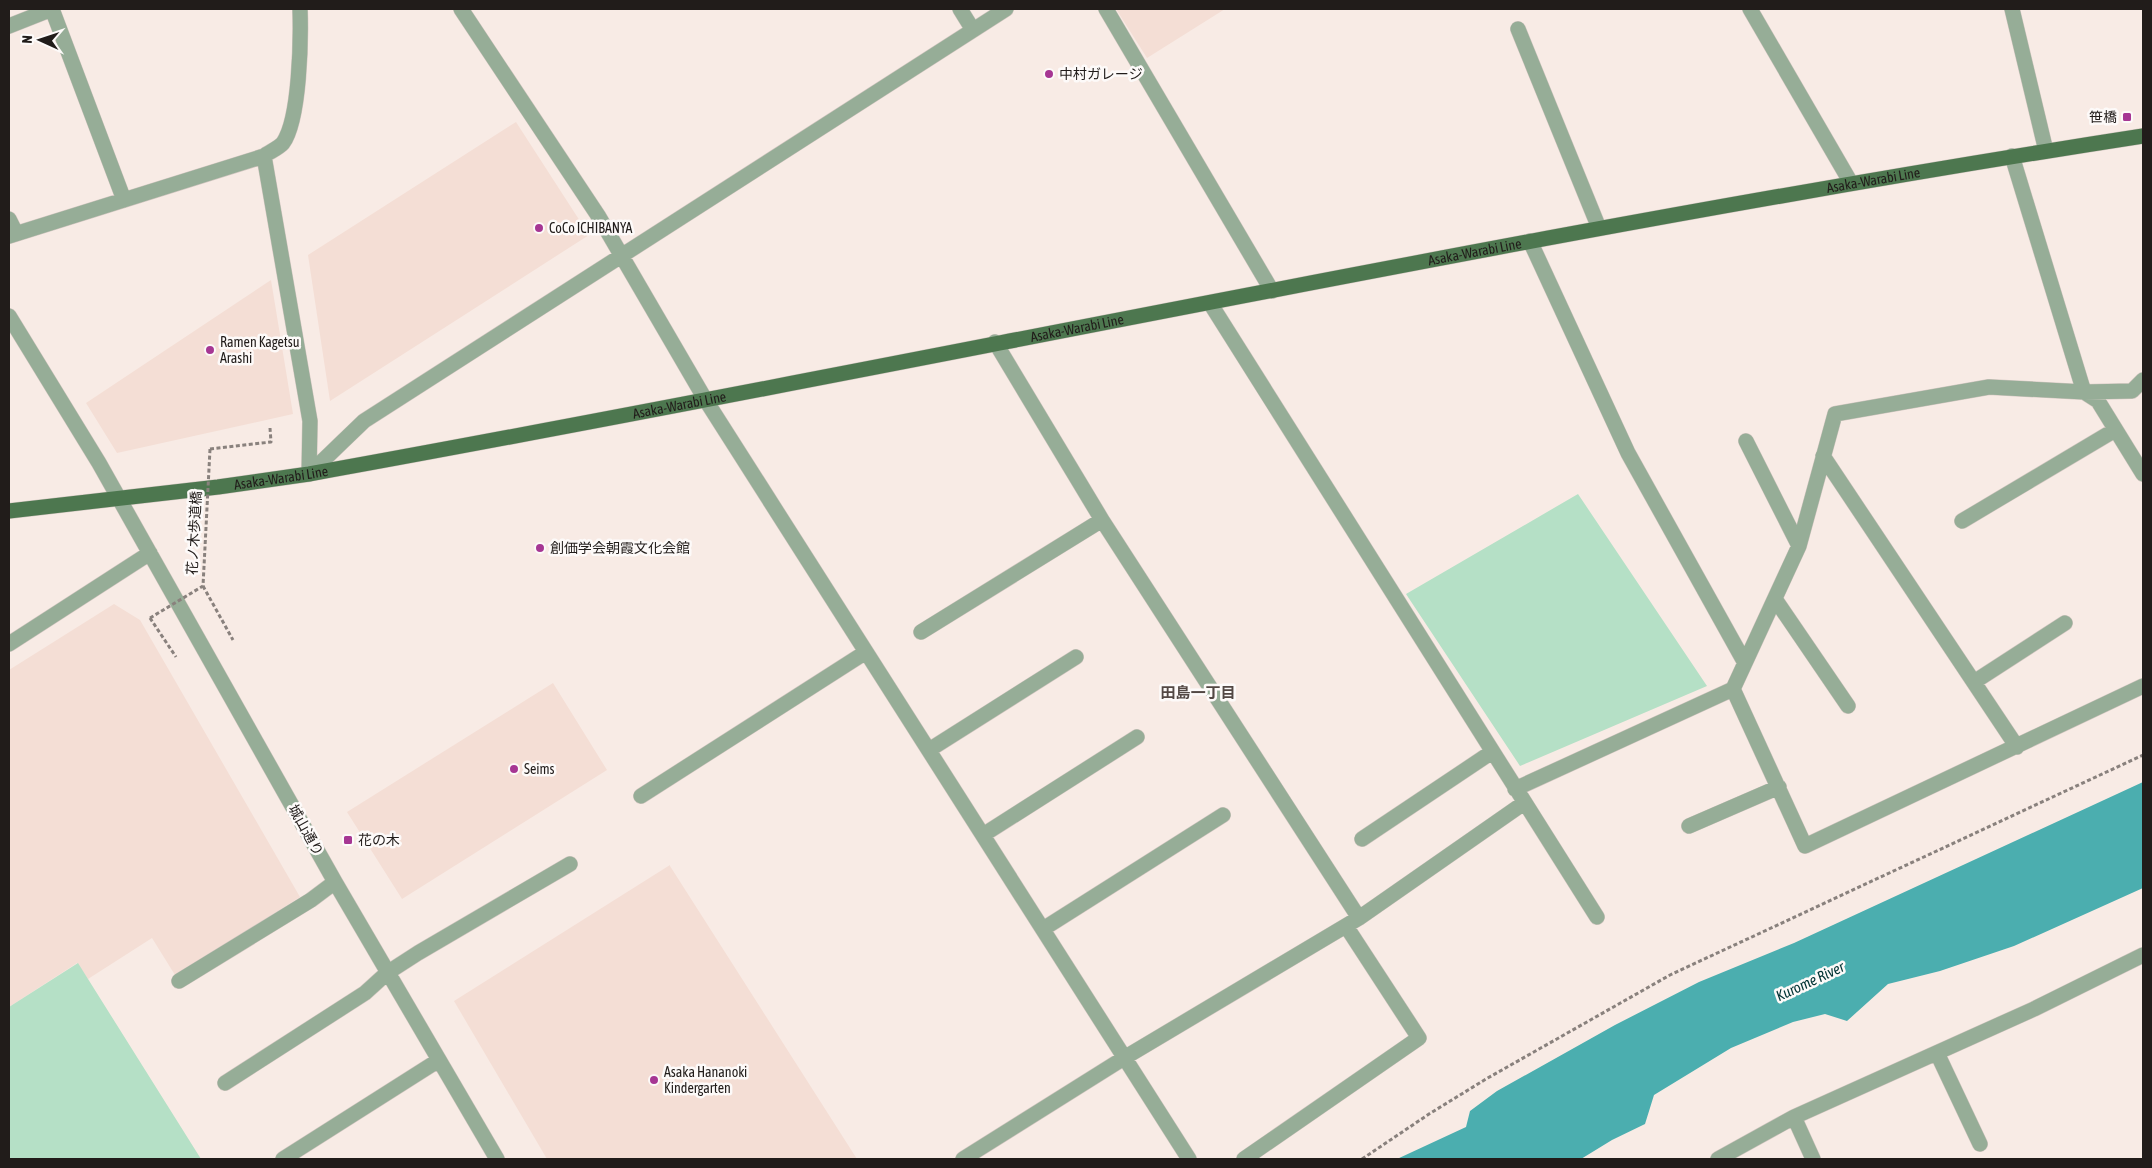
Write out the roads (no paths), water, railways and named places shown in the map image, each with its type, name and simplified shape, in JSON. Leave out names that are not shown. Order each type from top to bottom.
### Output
[{"type":"main road","name":"Asaka-Warabi Line","points":[[9,511],[309,474],[1599,228],[1851,183],[2143,136]]},
{"type":"street","points":[[9,26],[52,9],[124,200]]},
{"type":"street","points":[[9,219],[12,235],[264,156],[282,144],[294,119],[301,32],[300,9]]},
{"type":"street","points":[[461,9],[622,255],[706,399],[1189,1159]]},
{"type":"street","points":[[960,9],[973,30]]},
{"type":"street","points":[[309,474],[364,421],[1006,9]]},
{"type":"street","points":[[1106,9],[1272,291]]},
{"type":"street","points":[[1750,9],[1851,183]]},
{"type":"street","points":[[2012,9],[2046,151]]},
{"type":"street","points":[[1518,29],[1599,228]]},
{"type":"street","points":[[264,156],[310,421],[309,474]]},
{"type":"street","points":[[2012,156],[2084,392],[2098,401],[2143,474]]},
{"type":"street","points":[[1530,241],[1628,454],[1744,663]]},
{"type":"street","points":[[1210,303],[1597,917]]},
{"type":"street","name":"城山通り","points":[[9,316],[120,498],[335,882],[497,1159]]},
{"type":"street","points":[[995,342],[1102,520],[1353,922],[1419,1038],[1244,1159]]},
{"type":"street","points":[[1515,789],[1733,689],[1798,546],[1835,414],[1989,387],[2084,392],[2132,391],[2143,380]]},
{"type":"street","points":[[1962,521],[2115,430]]},
{"type":"street","points":[[1746,441],[1798,546]]},
{"type":"street","points":[[1823,456],[2017,746]]},
{"type":"street","points":[[921,632],[1102,520]]},
{"type":"street","points":[[9,644],[150,554]]},
{"type":"street","points":[[1775,599],[1848,706]]},
{"type":"street","points":[[1974,682],[2065,623]]},
{"type":"street","points":[[641,796],[866,652]]},
{"type":"street","points":[[929,750],[1076,657]]},
{"type":"street","points":[[1733,689],[1805,846],[2143,686]]},
{"type":"street","points":[[983,835],[1137,737]]},
{"type":"street","points":[[1362,839],[1492,752]]},
{"type":"street","points":[[1689,826],[1779,787]]},
{"type":"street","points":[[963,1159],[1124,1058],[1353,922],[1524,803]]},
{"type":"street","points":[[1043,929],[1223,815]]},
{"type":"street","points":[[225,1083],[365,993],[387,973],[418,953],[570,864]]},
{"type":"street","points":[[179,982],[311,900],[335,882]]},
{"type":"street","points":[[1718,1159],[1794,1117],[2034,1009],[2143,955]]},
{"type":"street","points":[[1937,1053],[1980,1144]]},
{"type":"street","points":[[283,1159],[439,1060]]},
{"type":"street","points":[[1794,1117],[1813,1159]]},
{"type":"water","name":"Kurome River","points":[[2143,782],[2143,888],[2014,946],[1940,971],[1888,984],[1847,1021],[1825,1014],[1793,1022],[1731,1048],[1654,1095],[1645,1124],[1612,1140],[1581,1159],[1397,1159],[1466,1127],[1470,1111],[1497,1091],[1615,1025],[1699,982],[1794,943]]},
{"type":"place","name":"中村ガレージ","points":[[1049,74]]},
{"type":"place","name":"笹橋","points":[[2127,117]]},
{"type":"place","name":"CoCo ICHIBANYA","points":[[539,228]]},
{"type":"place","name":"Ramen Kagetsu Arashi","points":[[210,350]]},
{"type":"place","name":"創価学会朝霞文化会館","points":[[540,548]]},
{"type":"place","name":"Seims","points":[[514,769]]},
{"type":"place","name":"花の木","points":[[348,840]]},
{"type":"place","name":"Asaka Hananoki Kindergarten","points":[[654,1080]]},
{"type":"district","name":"田島一丁目","points":[[1198,692]]}]
